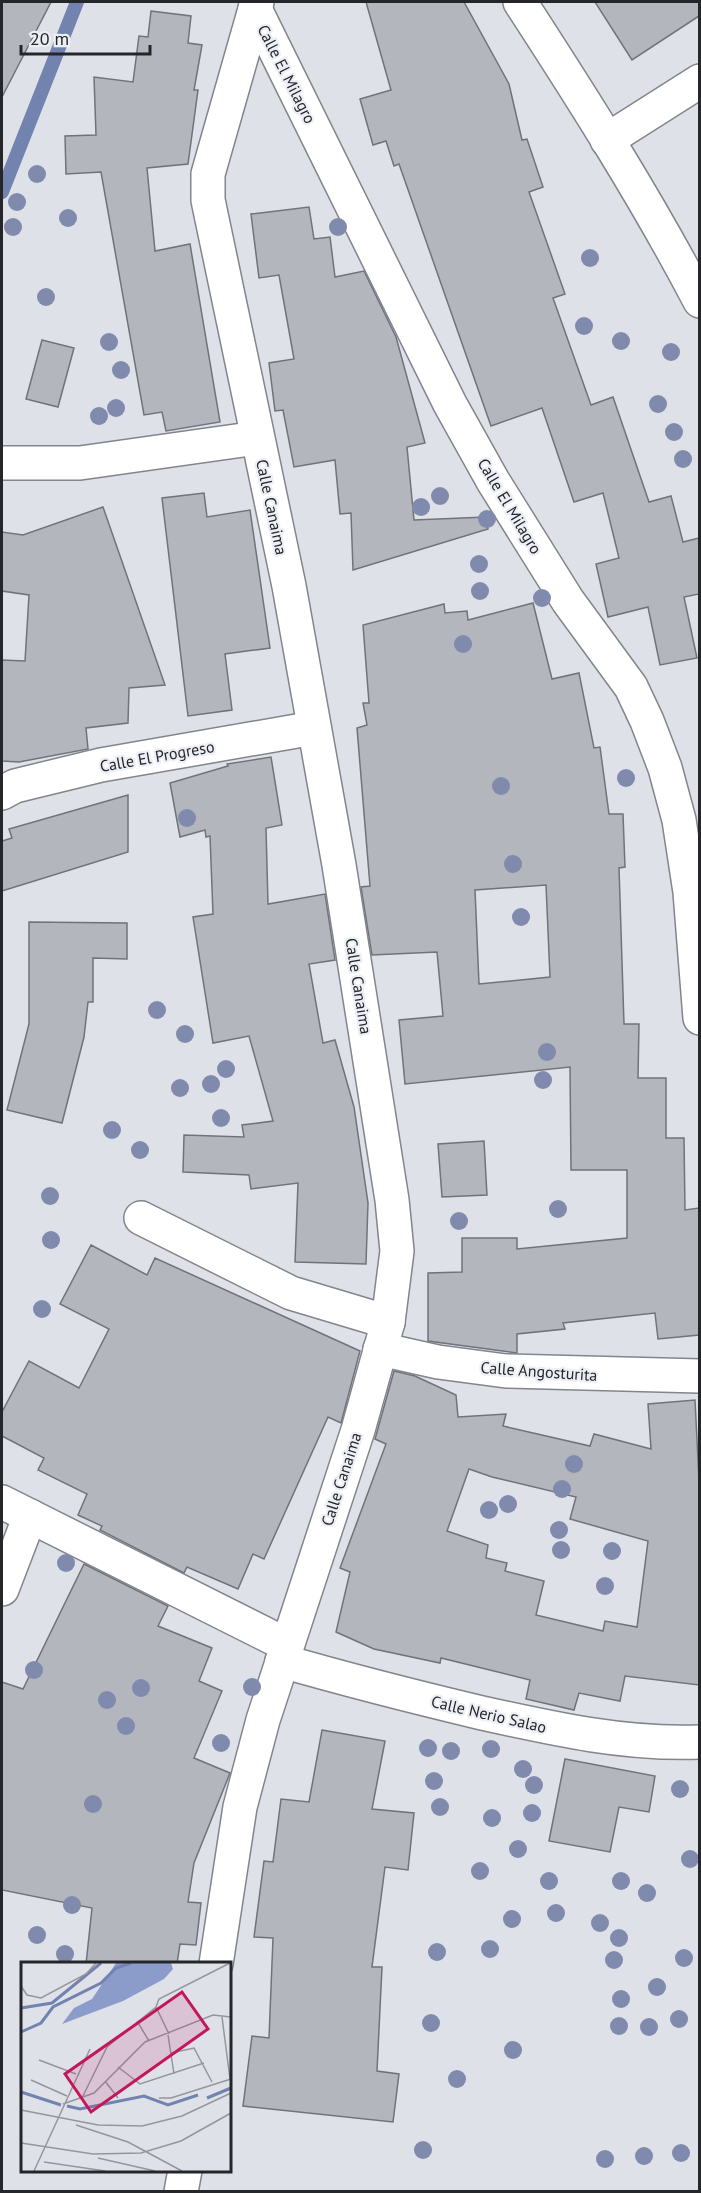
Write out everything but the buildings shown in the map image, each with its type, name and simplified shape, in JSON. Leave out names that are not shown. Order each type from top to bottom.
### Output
[{"type":"street","points":[[520,2],[672,248],[699,302]]},
{"type":"street","name":"Calle Canaima","points":[[216,1962],[240,1807],[263,1720],[358,1430],[384,1335],[397,1251],[392,1200],[315,728],[289,586],[208,200],[208,174],[256,5]]},
{"type":"street","name":"Calle El Milagro","points":[[256,5],[450,404],[493,481],[568,601],[631,687],[648,721],[665,768],[679,820],[690,892],[699,1018]]},
{"type":"street","points":[[607,140],[699,81]]},
{"type":"street","points":[[2,464],[80,463],[257,438]]},
{"type":"street","name":"Calle El Progreso","points":[[2,793],[15,786],[101,765],[315,728]]},
{"type":"street","name":"Calle Angosturita","points":[[141,1218],[291,1293],[438,1362],[506,1371],[699,1376]]},
{"type":"street","points":[[2,1589],[16,1509]]},
{"type":"street","name":"Calle Nerio Salao","points":[[16,1509],[285,1653],[349,1680],[550,1728],[659,1743],[699,1742]]},
{"type":"street","points":[[181,2192],[184,2172]]},
{"type":"waterway","points":[[2,192],[77,2]]}]
